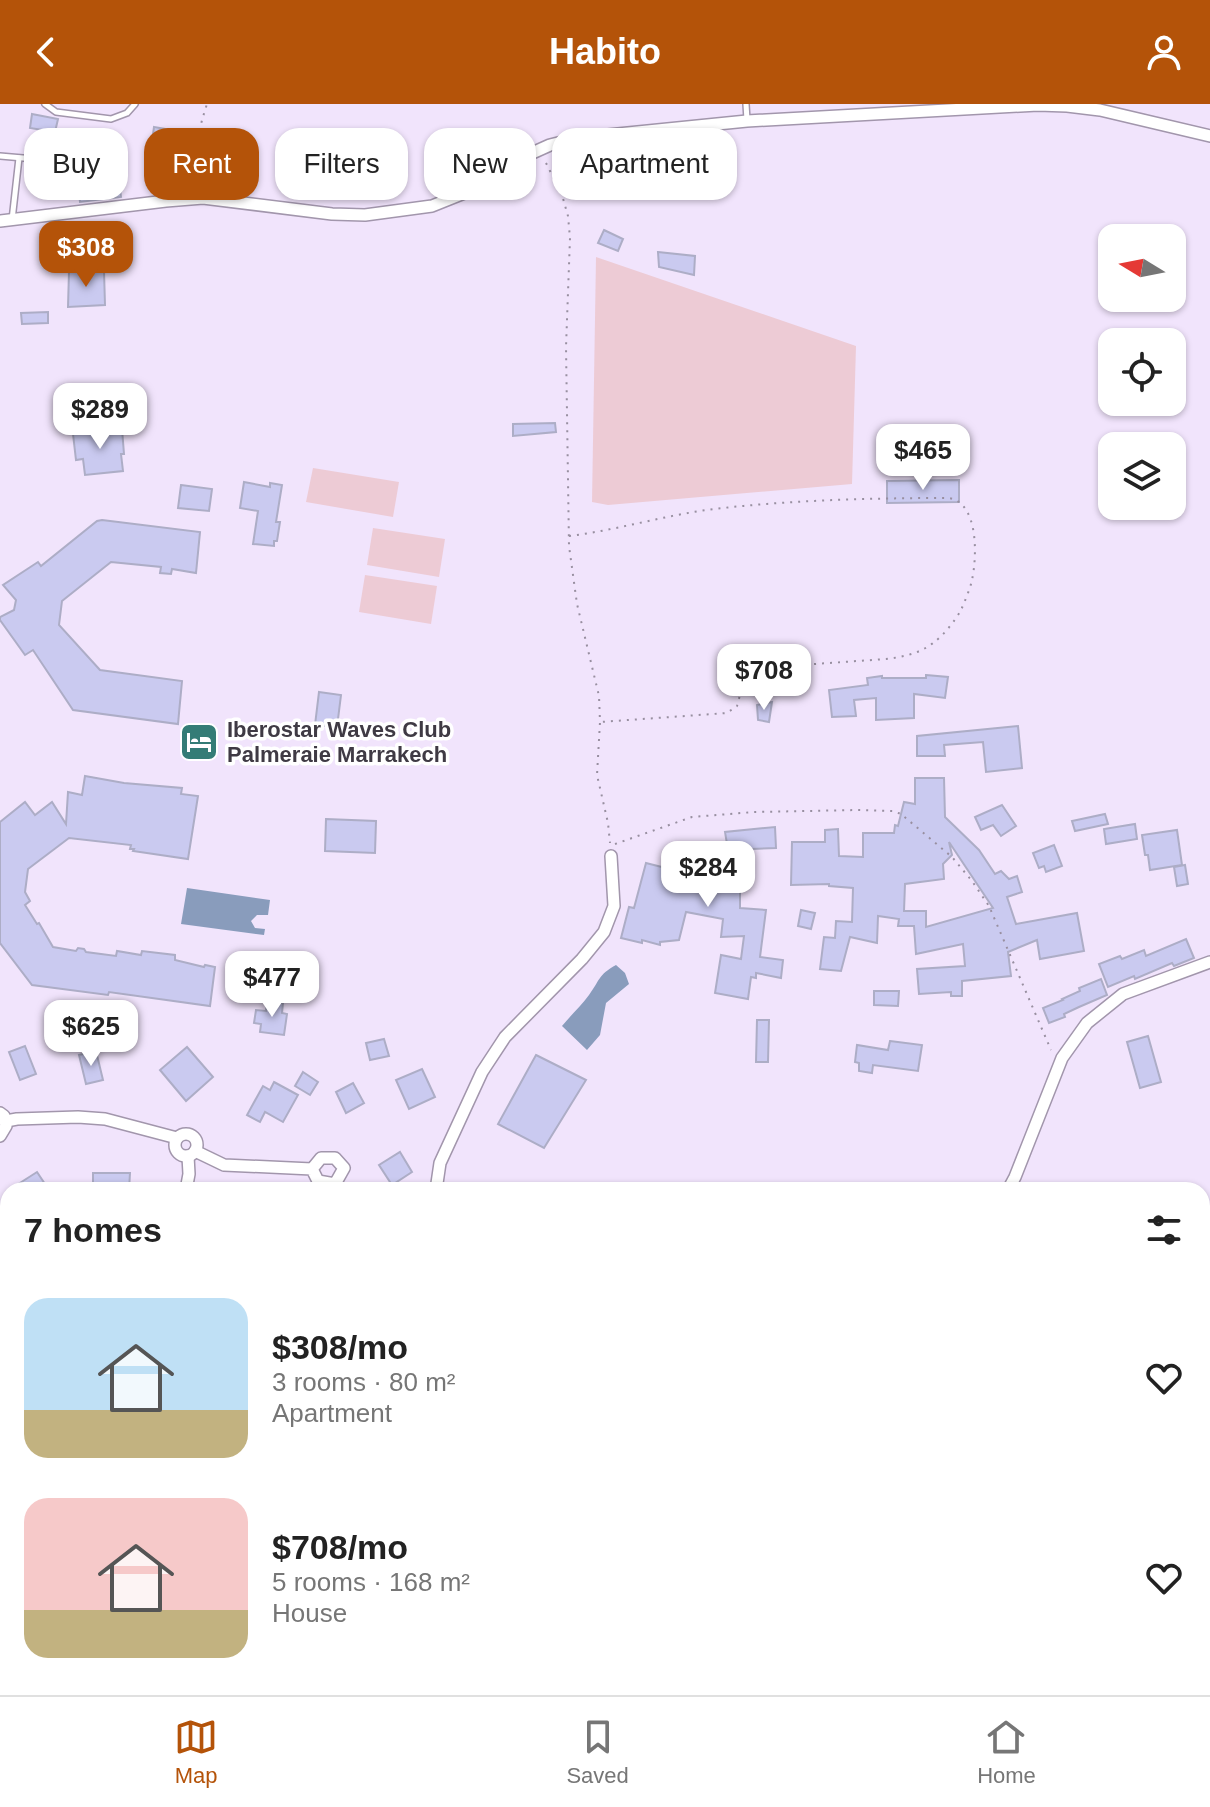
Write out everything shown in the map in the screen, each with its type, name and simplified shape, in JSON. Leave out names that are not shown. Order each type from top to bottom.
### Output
[{"type":"street","points":[[219,200],[332,214],[365,215],[416,209],[462,194],[506,166],[550,145],[578,138],[747,121],[1038,105],[1100,110],[1210,136]]},
{"type":"street","points":[[6,220],[185,200]]},
{"type":"street","points":[[437,1182],[440,1163],[482,1072],[505,1037],[582,959],[604,932],[614,906],[611,856]]},
{"type":"street","points":[[1012,1182],[1059,1067],[1068,1048],[1087,1023],[1123,994],[1210,962]]},
{"type":"street","points":[[0,1136],[4,1131],[3,1117],[91,1117],[177,1138]]},
{"type":"street","points":[[188,1182],[192,1153],[197,1143],[192,1135],[184,1133],[175,1142],[179,1154],[192,1153],[224,1165],[312,1169]]},
{"type":"lane","points":[[45,104],[56,112],[111,119],[127,113],[135,104]]},
{"type":"lane","points":[[746,104],[747,121]]},
{"type":"lane","points":[[0,156],[24,158]]},
{"type":"lane","points":[[6,220],[19,158]]},
{"type":"path","points":[[200,128],[207,104]]},
{"type":"path","points":[[539,150],[562,195],[568,216],[566,347],[569,536],[577,604],[599,696],[597,775],[610,846],[692,817],[858,810],[901,814],[952,857],[989,906],[1059,1067]]},
{"type":"path","points":[[569,536],[716,509],[830,500],[957,499],[963,503],[971,518],[974,545],[972,580],[960,612],[935,642],[919,652],[900,658],[758,668],[746,673],[737,706],[727,713],[600,722]]},
{"type":"shaded area","points":[[596,257],[856,346],[852,484],[608,505],[592,502]]},
{"type":"shaded area","points":[[313,468],[399,482],[393,517],[306,502]]},
{"type":"shaded area","points":[[373,528],[445,539],[439,577],[367,565]]},
{"type":"shaded area","points":[[365,575],[437,586],[431,624],[359,612]]},
{"type":"water","points":[[187,888],[270,900],[268,915],[257,915],[251,921],[255,928],[265,929],[264,935],[181,924]]},
{"type":"water","points":[[616,965],[625,973],[629,984],[606,1003],[600,1035],[587,1050],[562,1026],[602,975]]},
{"type":"building","points":[[32,114],[58,119],[56,128],[30,128]]},
{"type":"building","points":[[604,230],[623,239],[618,251],[598,243]]},
{"type":"building","points":[[658,252],[695,256],[694,275],[659,267]]},
{"type":"building","points":[[69,271],[104,271],[105,305],[68,307]]},
{"type":"building","points":[[48,312],[48,323],[22,324],[21,313]]},
{"type":"building","points":[[555,423],[556,432],[513,436],[513,424]]},
{"type":"building","points":[[122,429],[123,471],[85,475],[83,459],[76,460],[73,434]]},
{"type":"building","points":[[959,480],[959,502],[887,503],[887,481]]},
{"type":"building","points":[[244,482],[270,487],[270,483],[282,485],[276,522],[280,522],[274,546],[253,544],[258,511],[240,508]]},
{"type":"building","points":[[181,485],[212,489],[209,511],[178,508]]},
{"type":"building","points":[[102,520],[200,532],[196,573],[172,569],[171,574],[160,573],[161,567],[111,562],[62,601],[59,625],[100,670],[182,681],[178,724],[73,710],[33,650],[25,655],[0,620],[0,617],[14,610],[16,600],[3,585],[38,562],[41,566]]},
{"type":"building","points":[[926,675],[948,677],[945,698],[914,694],[914,718],[876,720],[876,698],[854,700],[856,716],[832,717],[829,690],[868,685],[867,678],[926,678]]},
{"type":"building","points":[[319,692],[341,695],[337,727],[315,725]]},
{"type":"building","points":[[772,702],[769,722],[758,720],[757,705]]},
{"type":"building","points":[[1018,726],[1022,768],[986,772],[983,742],[944,745],[945,756],[917,756],[917,736]]},
{"type":"building","points":[[85,776],[182,788],[181,794],[198,796],[188,859],[133,851],[131,845],[69,838],[28,869],[25,892],[30,901],[25,905],[53,947],[76,951],[78,948],[116,956],[117,951],[175,955],[175,960],[215,967],[210,1006],[32,985],[0,943],[0,822],[25,802],[35,815],[52,802],[66,824],[68,792],[82,795]]},
{"type":"building","points":[[915,778],[944,778],[945,817],[979,850],[995,874],[1001,871],[1009,879],[1017,876],[1022,892],[1007,897],[1016,924],[1077,913],[1084,951],[1040,959],[1037,940],[1008,952],[1011,976],[962,981],[962,996],[951,996],[951,992],[919,994],[917,969],[965,966],[963,944],[916,954],[914,926],[898,926],[899,919],[878,916],[877,943],[850,937],[841,971],[820,969],[824,937],[835,938],[836,921],[852,922],[853,888],[829,884],[791,885],[792,842],[825,842],[825,830],[838,829],[839,856],[863,857],[863,833],[894,833],[904,802],[915,804]],"holes":[[[949,842],[993,908],[926,927],[926,911],[904,911],[905,884],[944,879],[943,864],[952,855]]]},
{"type":"building","points":[[1002,805],[1016,826],[1001,836],[993,825],[981,830],[975,817]]},
{"type":"building","points":[[1105,814],[1108,824],[1075,831],[1072,821]]},
{"type":"building","points":[[326,819],[376,821],[375,853],[325,851]]},
{"type":"building","points":[[1135,824],[1137,839],[1106,844],[1104,829]]},
{"type":"building","points":[[775,827],[776,848],[747,847],[750,876],[740,877],[740,908],[766,910],[760,957],[783,960],[781,978],[756,973],[756,978],[751,977],[748,999],[715,993],[721,955],[741,959],[744,936],[721,937],[723,919],[686,912],[679,940],[660,942],[660,945],[621,938],[629,907],[634,908],[646,863],[701,877],[702,860],[720,861],[719,851],[728,850],[725,832]]},
{"type":"building","points":[[1177,830],[1182,865],[1150,870],[1142,835]]},
{"type":"building","points":[[1054,845],[1062,866],[1046,872],[1044,866],[1039,868],[1033,853]]},
{"type":"building","points":[[1185,865],[1188,884],[1177,886],[1174,867]]},
{"type":"building","points":[[801,910],[815,913],[811,929],[798,926]]},
{"type":"building","points":[[1186,939],[1194,958],[1108,987],[1099,964],[1144,950],[1146,956]]},
{"type":"building","points":[[1101,979],[1107,995],[1049,1023],[1043,1008]]},
{"type":"building","points":[[874,991],[899,991],[898,1006],[874,1005]]},
{"type":"building","points":[[267,1000],[283,1003],[282,1013],[287,1014],[284,1035],[260,1032],[261,1024],[254,1023],[256,1010],[266,1011]]},
{"type":"building","points":[[757,1020],[769,1020],[768,1062],[756,1062]]},
{"type":"building","points":[[1148,1036],[1161,1082],[1140,1088],[1127,1042]]},
{"type":"building","points":[[384,1039],[389,1056],[370,1060],[366,1043]]},
{"type":"building","points":[[890,1041],[922,1045],[918,1071],[873,1065],[872,1073],[859,1071],[859,1063],[855,1062],[857,1045],[888,1050]]},
{"type":"building","points":[[25,1046],[36,1074],[20,1080],[9,1052]]},
{"type":"building","points":[[187,1047],[213,1077],[186,1101],[160,1070]]},
{"type":"building","points":[[96,1051],[103,1080],[86,1084],[79,1055]]},
{"type":"building","points":[[536,1055],[586,1080],[544,1148],[498,1124]]},
{"type":"building","points":[[422,1069],[435,1097],[409,1109],[396,1080]]},
{"type":"building","points":[[303,1072],[318,1082],[310,1095],[295,1086]]},
{"type":"building","points":[[274,1082],[298,1095],[283,1122],[265,1112],[260,1122],[247,1115],[263,1086],[270,1090]]},
{"type":"building","points":[[353,1083],[364,1103],[346,1113],[336,1092]]},
{"type":"building","points":[[400,1152],[412,1172],[397,1182],[390,1182],[379,1165]]},
{"type":"building","points":[[37,1172],[44,1182],[21,1182]]},
{"type":"building","points":[[93,1173],[130,1173],[129,1182],[93,1182]]},
{"type":"place","name":"Iberostar Waves Club Palmeraie Marrakech","points":[[199,742]]}]
